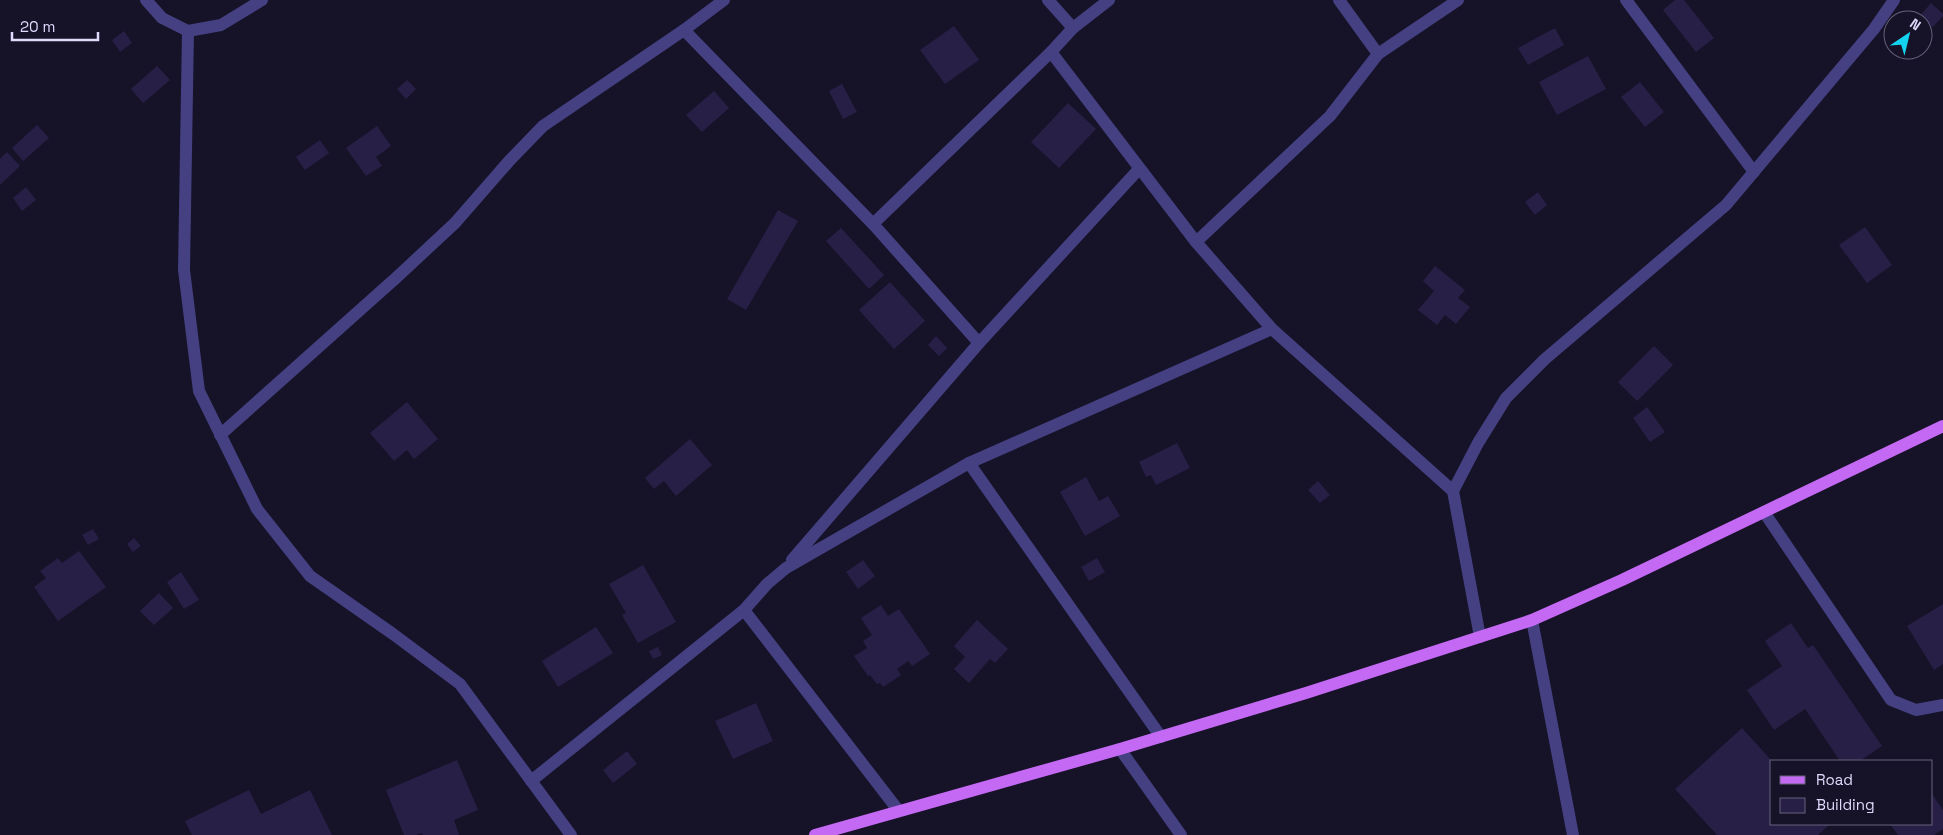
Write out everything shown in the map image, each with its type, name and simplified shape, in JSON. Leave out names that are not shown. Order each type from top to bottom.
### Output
[{"type":"main road","points":[[814,835],[1161,737],[1306,693],[1532,620],[1622,580],[1943,426]]},
{"type":"street","points":[[146,0],[162,18],[188,31],[221,25],[262,0]]},
{"type":"street","points":[[220,436],[455,223],[510,160],[543,126],[684,30],[724,0]]},
{"type":"street","points":[[1048,0],[1073,28]]},
{"type":"street","points":[[873,224],[1051,52],[1073,28],[1109,0]]},
{"type":"street","points":[[1339,0],[1378,54]]},
{"type":"street","points":[[1196,242],[1330,116],[1378,54],[1458,0]]},
{"type":"street","points":[[1626,0],[1754,172]]},
{"type":"street","points":[[1453,491],[1478,443],[1506,398],[1545,359],[1726,206],[1874,29],[1894,0]]},
{"type":"street","points":[[684,30],[873,224],[979,343]]},
{"type":"street","points":[[188,31],[184,270],[199,392],[257,509],[310,576],[460,684],[571,835]]},
{"type":"street","points":[[1051,52],[1196,242],[1272,330],[1453,491],[1480,636]]},
{"type":"street","points":[[786,568],[979,343],[1139,169]]},
{"type":"street","points":[[531,781],[744,610],[766,584],[786,568],[969,464],[1272,330]]},
{"type":"street","points":[[969,464],[1161,737]]},
{"type":"street","points":[[1764,512],[1892,700],[1916,710],[1943,706]]},
{"type":"street","points":[[744,610],[898,810]]},
{"type":"street","points":[[1532,620],[1573,835]]},
{"type":"street","points":[[1120,749],[1181,835]]},
{"type":"building","points":[[1675,0],[1684,0],[1714,38],[1696,52],[1663,10]]},
{"type":"building","points":[[1931,3],[1943,16],[1933,27],[1933,10],[1925,10]]},
{"type":"building","points":[[954,26],[979,60],[945,84],[920,50]]},
{"type":"building","points":[[1555,28],[1564,45],[1528,65],[1518,48]]},
{"type":"building","points":[[124,31],[132,43],[120,52],[112,40]]},
{"type":"building","points":[[1588,56],[1606,89],[1557,115],[1539,82]]},
{"type":"building","points":[[157,66],[170,80],[143,103],[131,89]]},
{"type":"building","points":[[407,80],[416,89],[406,99],[397,89]]},
{"type":"building","points":[[1640,82],[1664,112],[1645,127],[1621,97]]},
{"type":"building","points":[[842,84],[857,112],[843,119],[829,91]]},
{"type":"building","points":[[714,91],[729,108],[702,132],[686,115]]},
{"type":"building","points":[[1068,103],[1096,129],[1059,168],[1031,142]]},
{"type":"building","points":[[37,125],[49,138],[23,161],[12,148]]},
{"type":"building","points":[[377,126],[391,146],[376,157],[382,166],[366,176],[346,148]]},
{"type":"building","points":[[320,140],[329,153],[305,170],[296,157]]},
{"type":"building","points":[[7,152],[20,166],[0,185],[0,159]]},
{"type":"building","points":[[26,187],[36,200],[22,211],[13,198]]},
{"type":"building","points":[[1538,192],[1547,205],[1535,215],[1525,202]]},
{"type":"building","points":[[778,210],[798,221],[746,310],[727,299]]},
{"type":"building","points":[[1865,227],[1892,265],[1867,283],[1839,245]]},
{"type":"building","points":[[841,228],[884,275],[869,289],[826,241]]},
{"type":"building","points":[[1435,266],[1465,290],[1458,298],[1470,307],[1456,324],[1445,315],[1437,325],[1418,310],[1434,291],[1423,281]]},
{"type":"building","points":[[890,282],[925,321],[894,349],[859,310]]},
{"type":"building","points":[[936,336],[947,348],[939,356],[928,345]]},
{"type":"building","points":[[1654,346],[1673,365],[1637,401],[1618,382]]},
{"type":"building","points":[[407,402],[438,439],[414,459],[407,450],[394,461],[370,433]]},
{"type":"building","points":[[1647,407],[1665,432],[1650,442],[1633,418]]},
{"type":"building","points":[[690,439],[712,465],[676,496],[664,481],[654,489],[645,478]]},
{"type":"building","points":[[1177,443],[1190,468],[1156,485],[1151,475],[1146,477],[1139,462]]},
{"type":"building","points":[[1086,477],[1099,501],[1108,496],[1120,516],[1085,536],[1060,492]]},
{"type":"building","points":[[1318,481],[1330,495],[1320,503],[1308,490]]},
{"type":"building","points":[[93,529],[99,539],[88,545],[82,535]]},
{"type":"building","points":[[134,538],[141,546],[133,552],[127,544]]},
{"type":"building","points":[[79,551],[106,587],[58,621],[34,587],[46,578],[40,571],[58,558],[62,563]]},
{"type":"building","points":[[1097,558],[1105,572],[1089,581],[1081,567]]},
{"type":"building","points":[[863,560],[875,576],[858,589],[846,572]]},
{"type":"building","points":[[643,565],[676,622],[638,643],[622,615],[626,613],[609,584]]},
{"type":"building","points":[[181,572],[199,600],[184,609],[167,582]]},
{"type":"building","points":[[159,593],[173,608],[154,625],[140,611]]},
{"type":"building","points":[[1943,604],[1943,664],[1934,670],[1907,626]]},
{"type":"building","points":[[881,605],[888,616],[899,609],[930,654],[912,666],[908,661],[897,669],[901,675],[883,687],[880,683],[877,684],[870,675],[868,676],[854,656],[867,648],[863,641],[872,635],[861,618]]},
{"type":"building","points":[[977,620],[1008,649],[995,663],[990,659],[969,683],[954,669],[965,657],[954,646]]},
{"type":"building","points":[[1791,623],[1808,648],[1813,645],[1882,746],[1861,760],[1839,760],[1805,709],[1774,730],[1747,690],[1782,666],[1765,641]]},
{"type":"building","points":[[596,627],[613,653],[558,687],[542,661]]},
{"type":"building","points":[[658,647],[662,655],[653,659],[649,651]]},
{"type":"building","points":[[756,703],[773,741],[733,759],[715,721]]},
{"type":"building","points":[[1742,728],[1771,760],[1770,825],[1829,825],[1818,835],[1717,835],[1675,789]]},
{"type":"building","points":[[627,751],[637,764],[613,783],[603,770]]},
{"type":"building","points":[[457,760],[478,810],[454,820],[459,835],[423,835],[422,833],[404,835],[386,790]]},
{"type":"building","points":[[249,790],[261,814],[310,790],[332,835],[192,835],[185,821]]},
{"type":"building","points":[[1933,795],[1943,810],[1943,829],[1934,835],[1898,835],[1891,825],[1933,825]]}]
